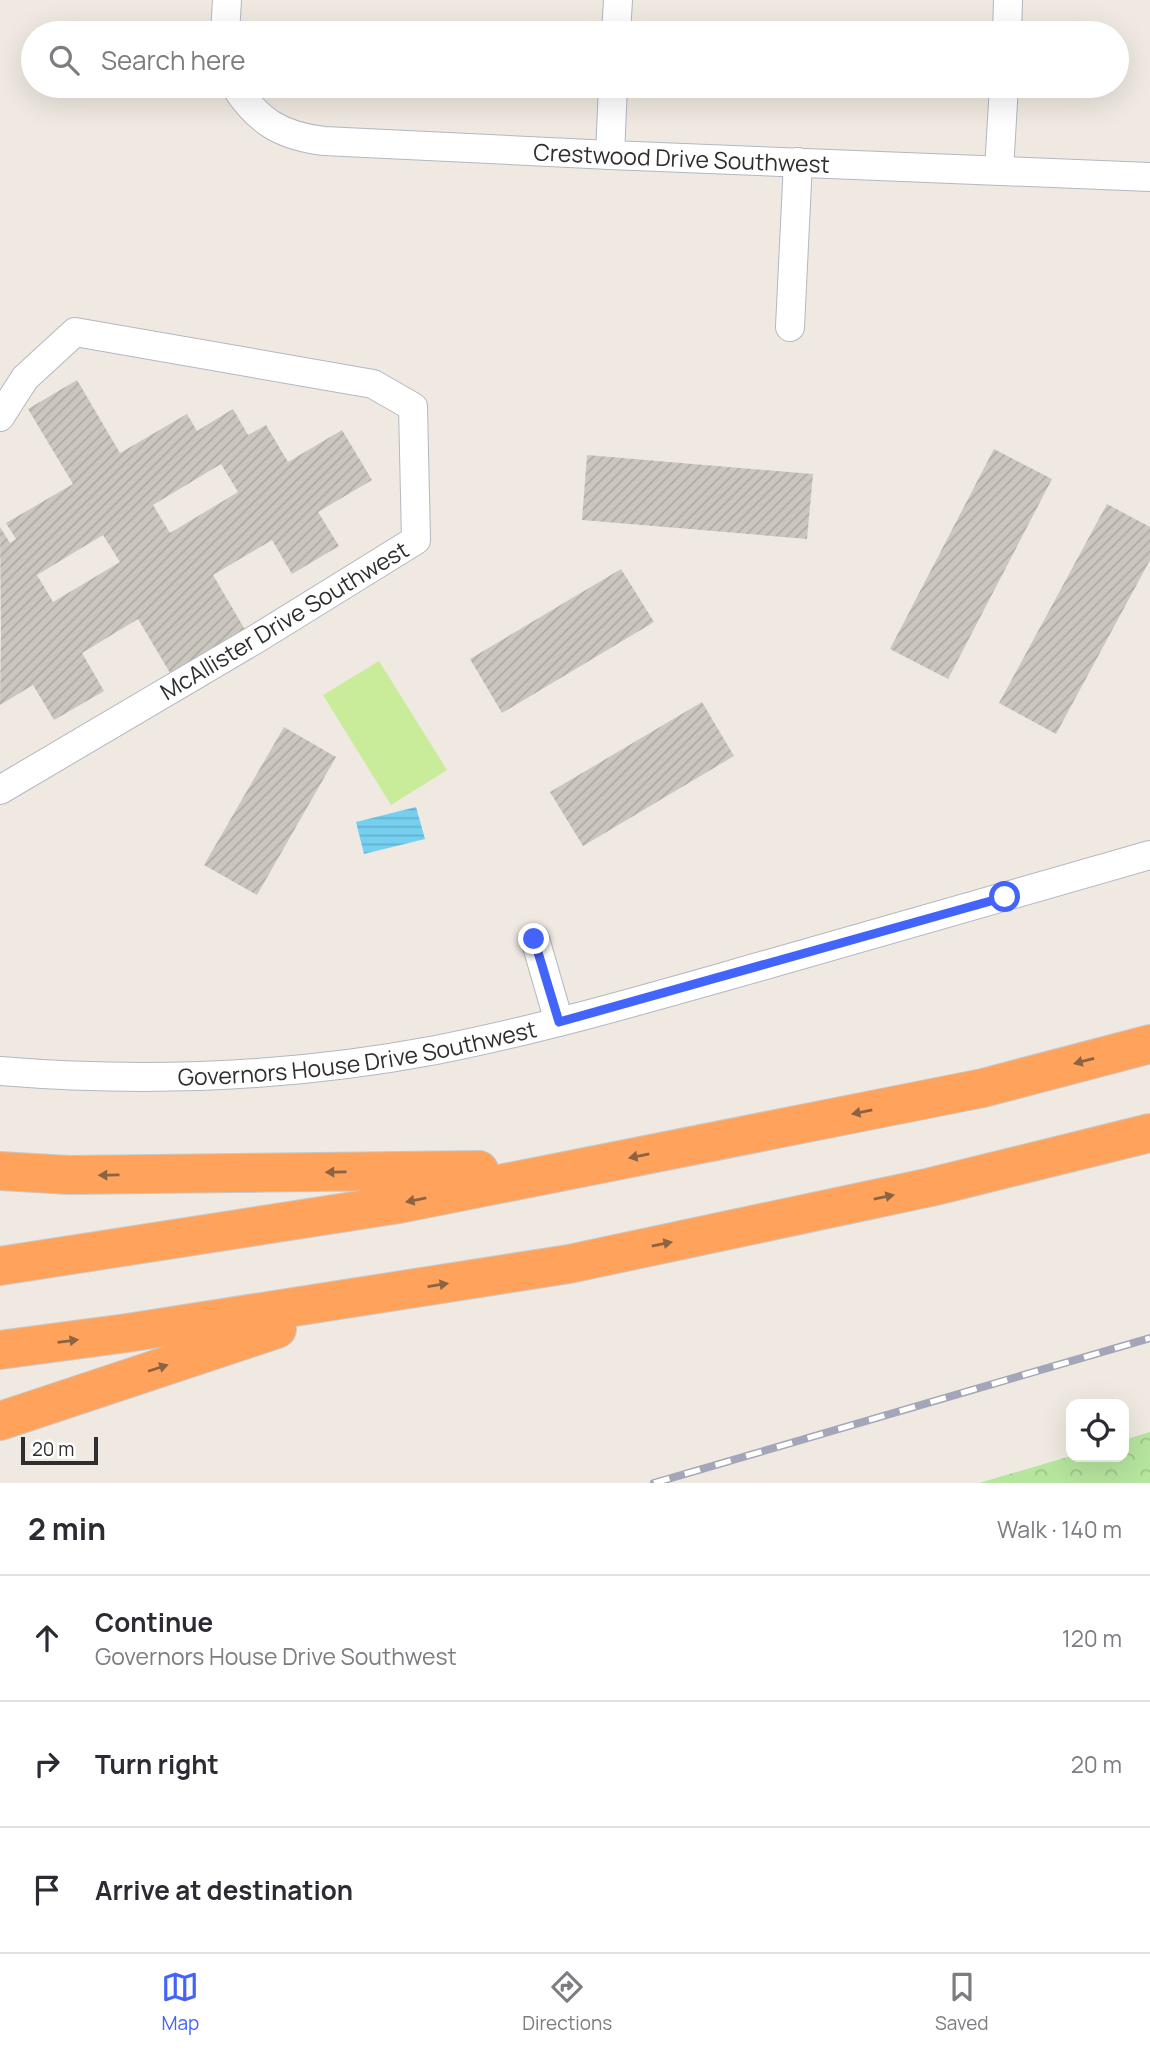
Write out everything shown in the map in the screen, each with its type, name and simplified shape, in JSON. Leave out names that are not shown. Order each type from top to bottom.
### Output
[{"type":"highway","points":[[0,1266],[399,1204],[983,1088],[1150,1044]]},
{"type":"highway","points":[[0,1350],[127,1334],[569,1264],[931,1187],[1150,1133]]},
{"type":"highway","points":[[0,1171],[69,1175],[576,1169]]},
{"type":"highway","points":[[0,1421],[381,1294]]},
{"type":"street","points":[[226,21],[227,0]]},
{"type":"street","points":[[617,21],[618,0]]},
{"type":"street","points":[[1008,21],[1009,0]]},
{"type":"street","name":"Crestwood Drive Southwest","points":[[244,98],[274,128],[304,139],[610,155],[1150,177]]},
{"type":"street","points":[[610,155],[613,98]]},
{"type":"street","points":[[999,170],[1003,98]]},
{"type":"street","points":[[790,327],[799,162]]},
{"type":"street","name":"McAllister Drive Southwest","points":[[0,417],[25,378],[75,332],[373,384],[413,407],[416,540],[256,639],[0,790]]},
{"type":"street","name":"Governors House Drive Southwest","points":[[0,1071],[121,1077],[198,1076],[287,1070],[435,1050],[559,1022],[1150,855]]},
{"type":"street","points":[[534,939],[559,1022]]},
{"type":"green space","points":[[379,661],[447,770],[391,805],[323,695]]},
{"type":"green space","points":[[1150,1432],[1150,1483],[979,1483],[1066,1457],[1066,1462],[1129,1462],[1129,1438]]},
{"type":"water","points":[[416,807],[425,839],[364,854],[356,822]]},
{"type":"building","points":[[77,380],[120,453],[187,414],[197,431],[233,409],[248,435],[266,425],[288,462],[342,430],[372,480],[318,512],[339,546],[292,574],[272,540],[213,575],[247,633],[173,678],[138,619],[82,653],[104,691],[54,720],[33,685],[0,705],[0,527],[10,543],[16,539],[6,523],[73,484],[28,409]],"holes":[[[221,464],[238,492],[170,533],[153,505]],[[103,535],[120,562],[53,602],[37,575]]]},
{"type":"building","points":[[994,449],[1052,479],[948,679],[890,649]]},
{"type":"building","points":[[587,455],[813,474],[807,539],[582,520]]},
{"type":"building","points":[[1107,504],[1150,527],[1150,560],[1056,734],[999,703]]},
{"type":"building","points":[[621,569],[654,622],[502,713],[470,659]]},
{"type":"building","points":[[702,702],[734,756],[583,846],[550,792]]},
{"type":"building","points":[[284,727],[336,757],[257,895],[204,865]]},
{"type":"railway","points":[[654,1483],[1150,1338]]},
{"type":"route","points":[[534,939],[559,1022],[1005,897]]}]
